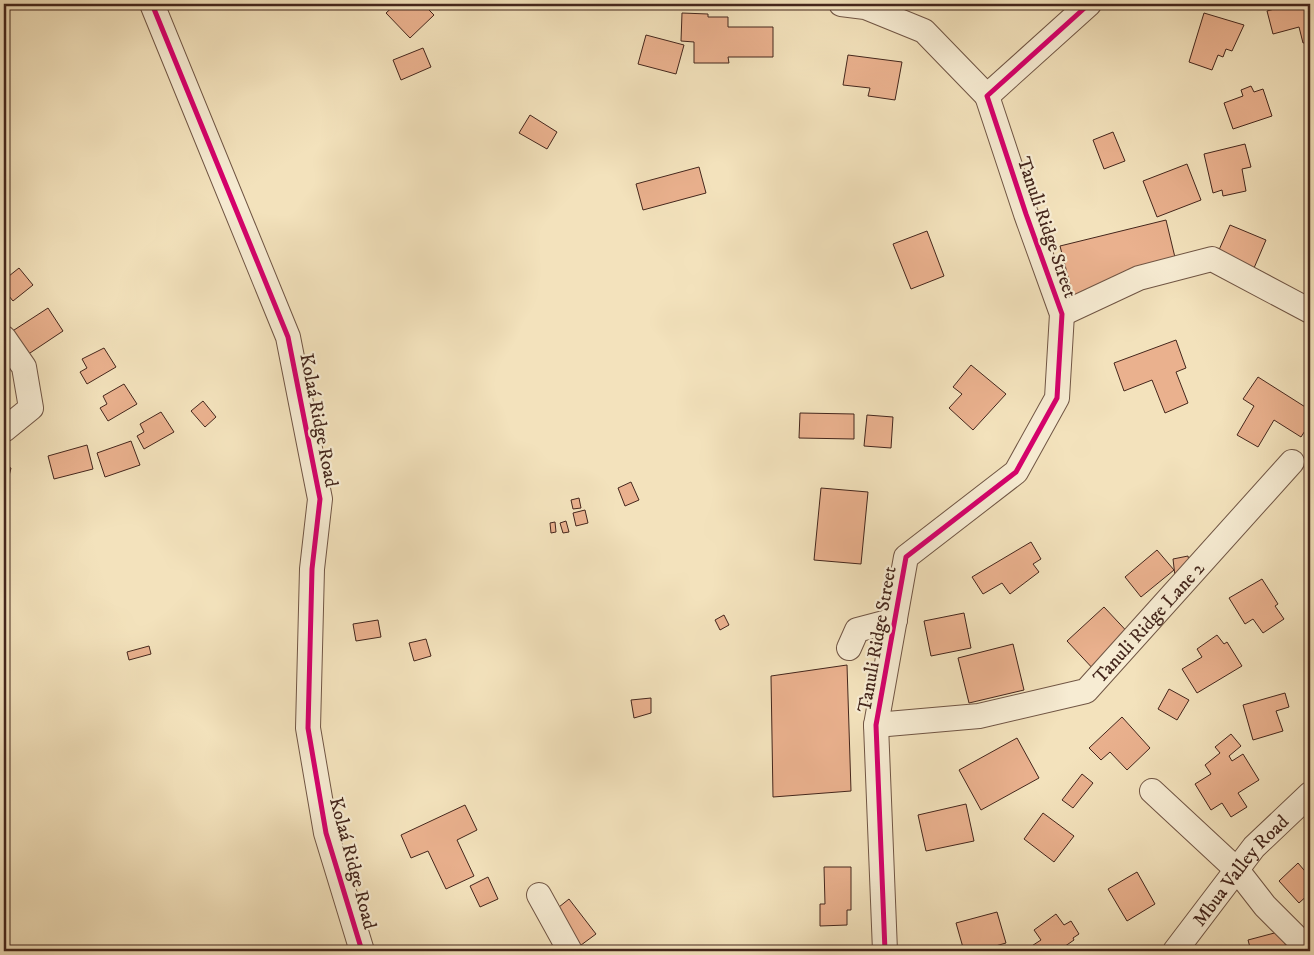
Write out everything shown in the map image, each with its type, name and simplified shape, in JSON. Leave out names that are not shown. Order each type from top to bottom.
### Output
[{"type":"street","name":"Kolaá Ridge Road","points":[[152,4],[288,336],[320,499],[312,569],[308,728],[326,834],[362,951]]},
{"type":"street","points":[[841,4],[865,7],[924,32],[987,96],[1089,4]]},
{"type":"street","name":"Tanuli Ridge Street","points":[[885,951],[876,725],[906,557],[1016,472],[1057,398],[1062,314],[1026,214],[987,96]]},
{"type":"street","points":[[1062,314],[1139,278],[1212,259],[1310,311]]},
{"type":"street","points":[[4,338],[24,367],[32,408],[4,430]]},
{"type":"street","name":"Tanuli Ridge Lane 2","points":[[876,725],[979,716],[1086,691],[1292,462]]},
{"type":"street","points":[[849,648],[857,630],[895,620]]},
{"type":"street","points":[[1152,791],[1236,870],[1265,906],[1310,951]]},
{"type":"street","name":"Mbua Valley Road","points":[[1175,951],[1254,847],[1310,794]]},
{"type":"street","points":[[539,895],[570,951]]},
{"type":"building","points":[[396,4],[423,4],[434,15],[410,38],[386,13]]},
{"type":"building","points":[[1293,4],[1310,4],[1310,42],[1303,43],[1299,27],[1273,34],[1267,11]]},
{"type":"building","points":[[682,13],[708,14],[708,17],[728,17],[728,27],[773,27],[773,57],[728,57],[729,63],[694,63],[694,42],[681,41]]},
{"type":"building","points":[[1204,13],[1244,25],[1232,51],[1226,49],[1223,57],[1218,55],[1212,70],[1189,62]]},
{"type":"building","points":[[646,35],[684,45],[676,74],[638,64]]},
{"type":"building","points":[[423,48],[431,67],[401,80],[393,60]]},
{"type":"building","points":[[848,55],[902,62],[895,100],[868,96],[870,88],[843,85]]},
{"type":"building","points":[[1251,86],[1254,92],[1263,89],[1272,116],[1233,129],[1224,103],[1243,96],[1241,90]]},
{"type":"building","points":[[530,115],[557,132],[547,149],[519,133]]},
{"type":"building","points":[[1113,132],[1125,161],[1104,169],[1093,140]]},
{"type":"building","points":[[1245,144],[1251,167],[1242,169],[1246,191],[1223,196],[1222,190],[1213,193],[1204,154]]},
{"type":"building","points":[[1187,164],[1201,200],[1157,217],[1143,181]]},
{"type":"building","points":[[699,167],[706,193],[643,210],[636,184]]},
{"type":"building","points":[[1166,220],[1179,274],[1074,300],[1060,246]]},
{"type":"building","points":[[1230,225],[1266,240],[1251,275],[1215,259]]},
{"type":"building","points":[[927,231],[944,276],[911,289],[893,244]]},
{"type":"building","points":[[19,268],[33,285],[13,301],[4,290],[4,280]]},
{"type":"building","points":[[48,308],[63,331],[27,355],[11,332]]},
{"type":"building","points":[[1176,340],[1186,368],[1176,372],[1188,403],[1165,413],[1152,380],[1124,391],[1114,363]]},
{"type":"building","points":[[104,348],[116,367],[87,384],[80,372],[87,368],[82,359]]},
{"type":"building","points":[[971,365],[1006,394],[973,430],[949,408],[962,394],[953,387]]},
{"type":"building","points":[[1258,377],[1310,410],[1310,423],[1301,437],[1274,420],[1258,447],[1237,435],[1254,406],[1243,399]]},
{"type":"building","points":[[124,384],[137,404],[108,421],[100,408],[107,404],[103,396]]},
{"type":"building","points":[[203,401],[216,417],[205,427],[191,411]]},
{"type":"building","points":[[161,412],[174,432],[144,449],[137,436],[144,432],[140,424]]},
{"type":"building","points":[[800,413],[854,414],[854,439],[799,438]]},
{"type":"building","points":[[867,415],[893,417],[891,448],[864,446]]},
{"type":"building","points":[[131,441],[140,465],[105,477],[97,453]]},
{"type":"building","points":[[87,445],[93,469],[54,479],[48,456]]},
{"type":"building","points":[[4,466],[11,468],[4,496]]},
{"type":"building","points":[[631,482],[639,500],[625,506],[618,488]]},
{"type":"building","points":[[821,488],[868,492],[861,564],[814,560]]},
{"type":"building","points":[[579,498],[581,508],[573,509],[571,500]]},
{"type":"building","points":[[585,510],[588,523],[576,526],[573,513]]},
{"type":"building","points":[[566,521],[569,532],[563,533],[560,523]]},
{"type":"building","points":[[555,522],[556,532],[551,533],[550,523]]},
{"type":"building","points":[[1031,542],[1041,559],[1033,564],[1039,572],[1010,594],[1002,583],[983,594],[972,577]]},
{"type":"building","points":[[1157,550],[1174,570],[1141,597],[1125,577]]},
{"type":"building","points":[[1188,556],[1191,572],[1175,576],[1173,559]]},
{"type":"building","points":[[1262,579],[1278,604],[1275,606],[1284,619],[1263,633],[1253,619],[1245,624],[1229,598]]},
{"type":"building","points":[[1104,607],[1134,639],[1097,673],[1067,641]]},
{"type":"building","points":[[964,613],[971,648],[931,656],[924,621]]},
{"type":"building","points":[[724,615],[729,625],[720,630],[715,620]]},
{"type":"building","points":[[378,620],[381,637],[356,641],[353,624]]},
{"type":"building","points":[[1217,635],[1224,644],[1227,642],[1242,666],[1197,693],[1182,669],[1202,657],[1197,649]]},
{"type":"building","points":[[426,639],[431,656],[414,661],[409,643]]},
{"type":"building","points":[[1013,644],[1024,690],[969,703],[958,658]]},
{"type":"building","points":[[149,646],[151,654],[129,660],[127,652]]},
{"type":"building","points":[[847,665],[851,791],[773,797],[771,676]]},
{"type":"building","points":[[1169,689],[1189,700],[1177,720],[1158,709]]},
{"type":"building","points":[[1285,693],[1289,707],[1276,711],[1283,731],[1253,740],[1243,705]]},
{"type":"building","points":[[651,698],[651,713],[634,718],[631,700]]},
{"type":"building","points":[[1122,717],[1150,748],[1127,770],[1110,752],[1101,760],[1089,748]]},
{"type":"building","points":[[1231,734],[1241,746],[1229,756],[1232,761],[1243,754],[1259,780],[1238,793],[1247,807],[1231,817],[1222,803],[1211,810],[1195,784],[1211,774],[1205,765],[1220,753],[1215,747]]},
{"type":"building","points":[[1017,738],[1039,778],[981,810],[959,770]]},
{"type":"building","points":[[1082,774],[1093,783],[1073,808],[1062,800]]},
{"type":"building","points":[[966,804],[974,841],[926,851],[918,815]]},
{"type":"building","points":[[465,805],[477,830],[457,840],[474,876],[446,889],[428,851],[411,858],[401,835]]},
{"type":"building","points":[[1043,813],[1074,836],[1054,862],[1024,839]]},
{"type":"building","points":[[1298,863],[1310,877],[1310,893],[1299,903],[1279,881]]},
{"type":"building","points":[[824,867],[851,867],[851,910],[847,910],[847,925],[820,926],[820,904],[825,904]]},
{"type":"building","points":[[1137,872],[1155,904],[1127,921],[1108,889]]},
{"type":"building","points":[[488,877],[498,899],[480,907],[470,886]]},
{"type":"building","points":[[569,899],[596,934],[573,951],[544,919]]},
{"type":"building","points":[[997,912],[1006,943],[978,951],[964,951],[956,923]]},
{"type":"building","points":[[1056,914],[1064,925],[1071,921],[1079,934],[1073,938],[1074,940],[1058,951],[1029,951],[1027,949],[1041,940],[1034,930]]},
{"type":"building","points":[[1282,931],[1287,951],[1251,951],[1248,940]]},
{"type":"cycle path","points":[[152,4],[288,337],[320,499],[312,569],[308,728],[326,833],[362,951]]},
{"type":"cycle path","points":[[885,951],[876,725],[906,557],[1016,472],[1057,398],[1062,314],[1026,214],[987,96],[1089,4]]}]
